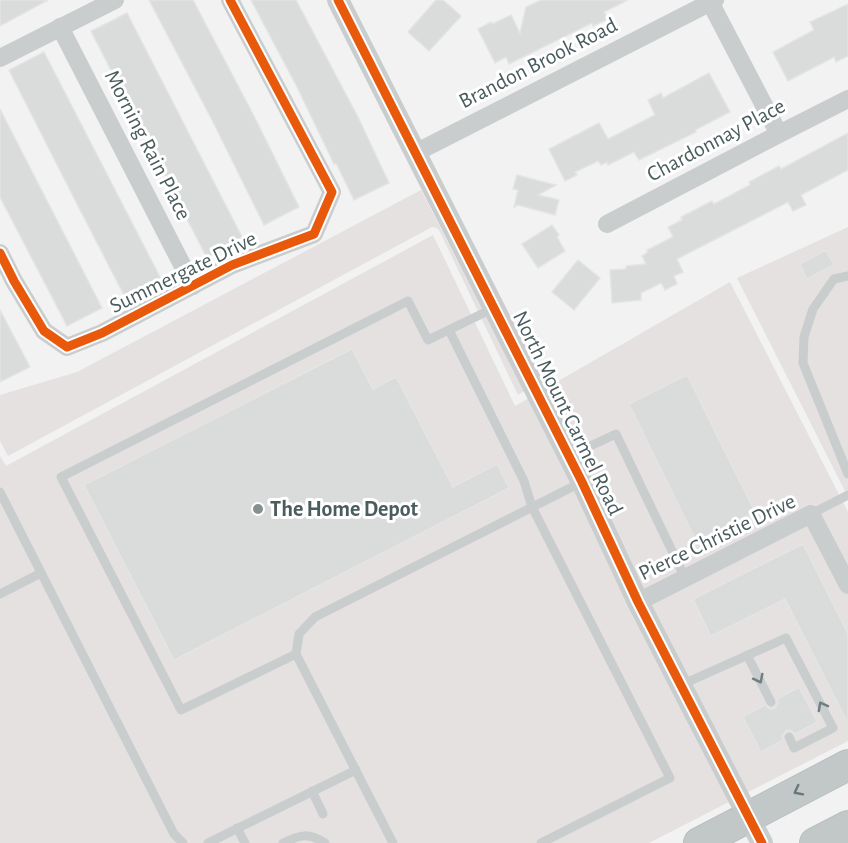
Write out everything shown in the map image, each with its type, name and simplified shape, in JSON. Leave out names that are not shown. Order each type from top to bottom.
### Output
[{"type":"highway","points":[[699,843],[848,765]]},
{"type":"highway","points":[[815,843],[848,826]]},
{"type":"street","points":[[0,58],[115,0]]},
{"type":"street","name":"Summergate Drive","points":[[0,254],[44,331],[67,347],[102,333],[232,265],[314,234],[332,192],[230,0]]},
{"type":"street","name":"North Mount Carmel Road","points":[[338,0],[582,482],[638,602],[762,843]]},
{"type":"street","points":[[712,1],[779,134]]},
{"type":"street","name":"Brandon Brook Road","points":[[415,153],[712,1]]},
{"type":"street","name":"Morning Rain Place","points":[[60,27],[193,286]]},
{"type":"street","name":"Chardonnay Place","points":[[607,224],[848,99]]},
{"type":"street","name":"Pierce Christie Drive","points":[[638,602],[811,514],[839,560],[848,585]]},
{"type":"lane","points":[[848,276],[834,279],[813,309],[804,337],[803,363],[848,474]]},
{"type":"lane","points":[[296,654],[182,710],[61,477],[408,301],[428,340],[494,308]]},
{"type":"lane","points":[[449,330],[524,481],[532,507],[670,778],[542,843]]},
{"type":"lane","points":[[569,456],[616,434],[685,578]]},
{"type":"lane","points":[[393,843],[296,654],[299,634],[315,617],[582,482]]},
{"type":"lane","points":[[0,492],[174,834],[183,843]]},
{"type":"lane","points":[[811,514],[848,495]]},
{"type":"lane","points":[[0,594],[41,573]]},
{"type":"lane","points":[[681,685],[786,638],[833,728],[794,748],[789,737]]},
{"type":"lane","points":[[747,655],[771,702]]},
{"type":"lane","points":[[208,843],[356,770]]},
{"type":"lane","points":[[312,791],[323,814]]},
{"type":"lane","points":[[237,828],[245,843]]},
{"type":"lane","points":[[283,843],[303,835],[325,843]]},
{"type":"shaded area","points":[[421,190],[518,379],[526,390],[518,395],[440,232],[437,228],[432,227],[8,456],[0,441],[0,395],[77,372]]},
{"type":"shaded area","points":[[848,227],[848,497],[737,278]]},
{"type":"shaded area","points":[[433,235],[515,406],[730,282],[848,512],[848,741],[649,843],[0,843],[0,456],[6,466]]},
{"type":"building","points":[[0,0],[48,0],[0,26]]},
{"type":"building","points":[[149,0],[193,0],[299,207],[264,225]]},
{"type":"building","points":[[251,0],[296,0],[358,117],[389,183],[354,200]]},
{"type":"building","points":[[436,0],[443,0],[461,16],[429,51],[408,32]]},
{"type":"building","points":[[541,0],[628,0],[604,12],[608,19],[593,26],[592,23],[509,64],[506,57],[495,63],[478,29],[511,15],[520,33],[526,7]]},
{"type":"building","points":[[848,4],[848,56],[836,62],[834,57],[788,81],[773,52],[814,30],[810,22]]},
{"type":"building","points":[[127,13],[243,239],[207,258],[91,31]]},
{"type":"building","points":[[44,52],[161,279],[125,297],[9,70]]},
{"type":"building","points":[[709,73],[730,112],[695,130],[696,132],[639,160],[634,152],[608,165],[607,162],[601,165],[598,161],[575,172],[577,175],[565,181],[549,149],[599,123],[608,139],[655,115],[648,100],[661,93],[663,98]]},
{"type":"building","points":[[0,109],[102,308],[67,326],[0,197]]},
{"type":"building","points":[[848,133],[848,170],[801,195],[806,205],[793,211],[788,202],[677,259],[683,272],[674,276],[677,284],[665,290],[661,283],[641,293],[641,300],[612,303],[610,270],[646,264],[642,256],[648,252],[647,250],[673,237],[668,227],[682,220],[681,217],[712,201],[714,204],[779,166],[781,169]]},
{"type":"building","points":[[517,175],[556,185],[538,195],[559,200],[555,215],[518,205],[514,207],[518,190],[513,189]]},
{"type":"building","points":[[552,225],[565,251],[538,268],[522,244]]},
{"type":"building","points":[[826,250],[834,265],[807,279],[800,264]]},
{"type":"building","points":[[578,260],[600,278],[574,310],[552,292]]},
{"type":"building","points":[[0,310],[30,367],[0,382]]},
{"type":"building","name":"The Home Depot","points":[[352,349],[373,389],[396,377],[453,487],[497,464],[509,488],[174,660],[84,485]]},
{"type":"building","points":[[687,375],[755,512],[696,541],[629,404]]},
{"type":"building","points":[[803,544],[848,634],[848,724],[785,599],[711,636],[693,599]]},
{"type":"building","points":[[799,687],[817,722],[795,734],[790,730],[786,731],[782,736],[783,740],[761,752],[743,717],[765,705],[770,709],[775,708],[778,703],[777,699]]},
{"type":"cycle path","points":[[0,253],[44,331],[67,347],[102,333],[232,265],[314,234],[332,192],[230,0]]},
{"type":"cycle path","points":[[338,0],[582,482],[638,602],[762,843]]},
{"type":"place","name":"The Home Depot","points":[[258,509]]}]
